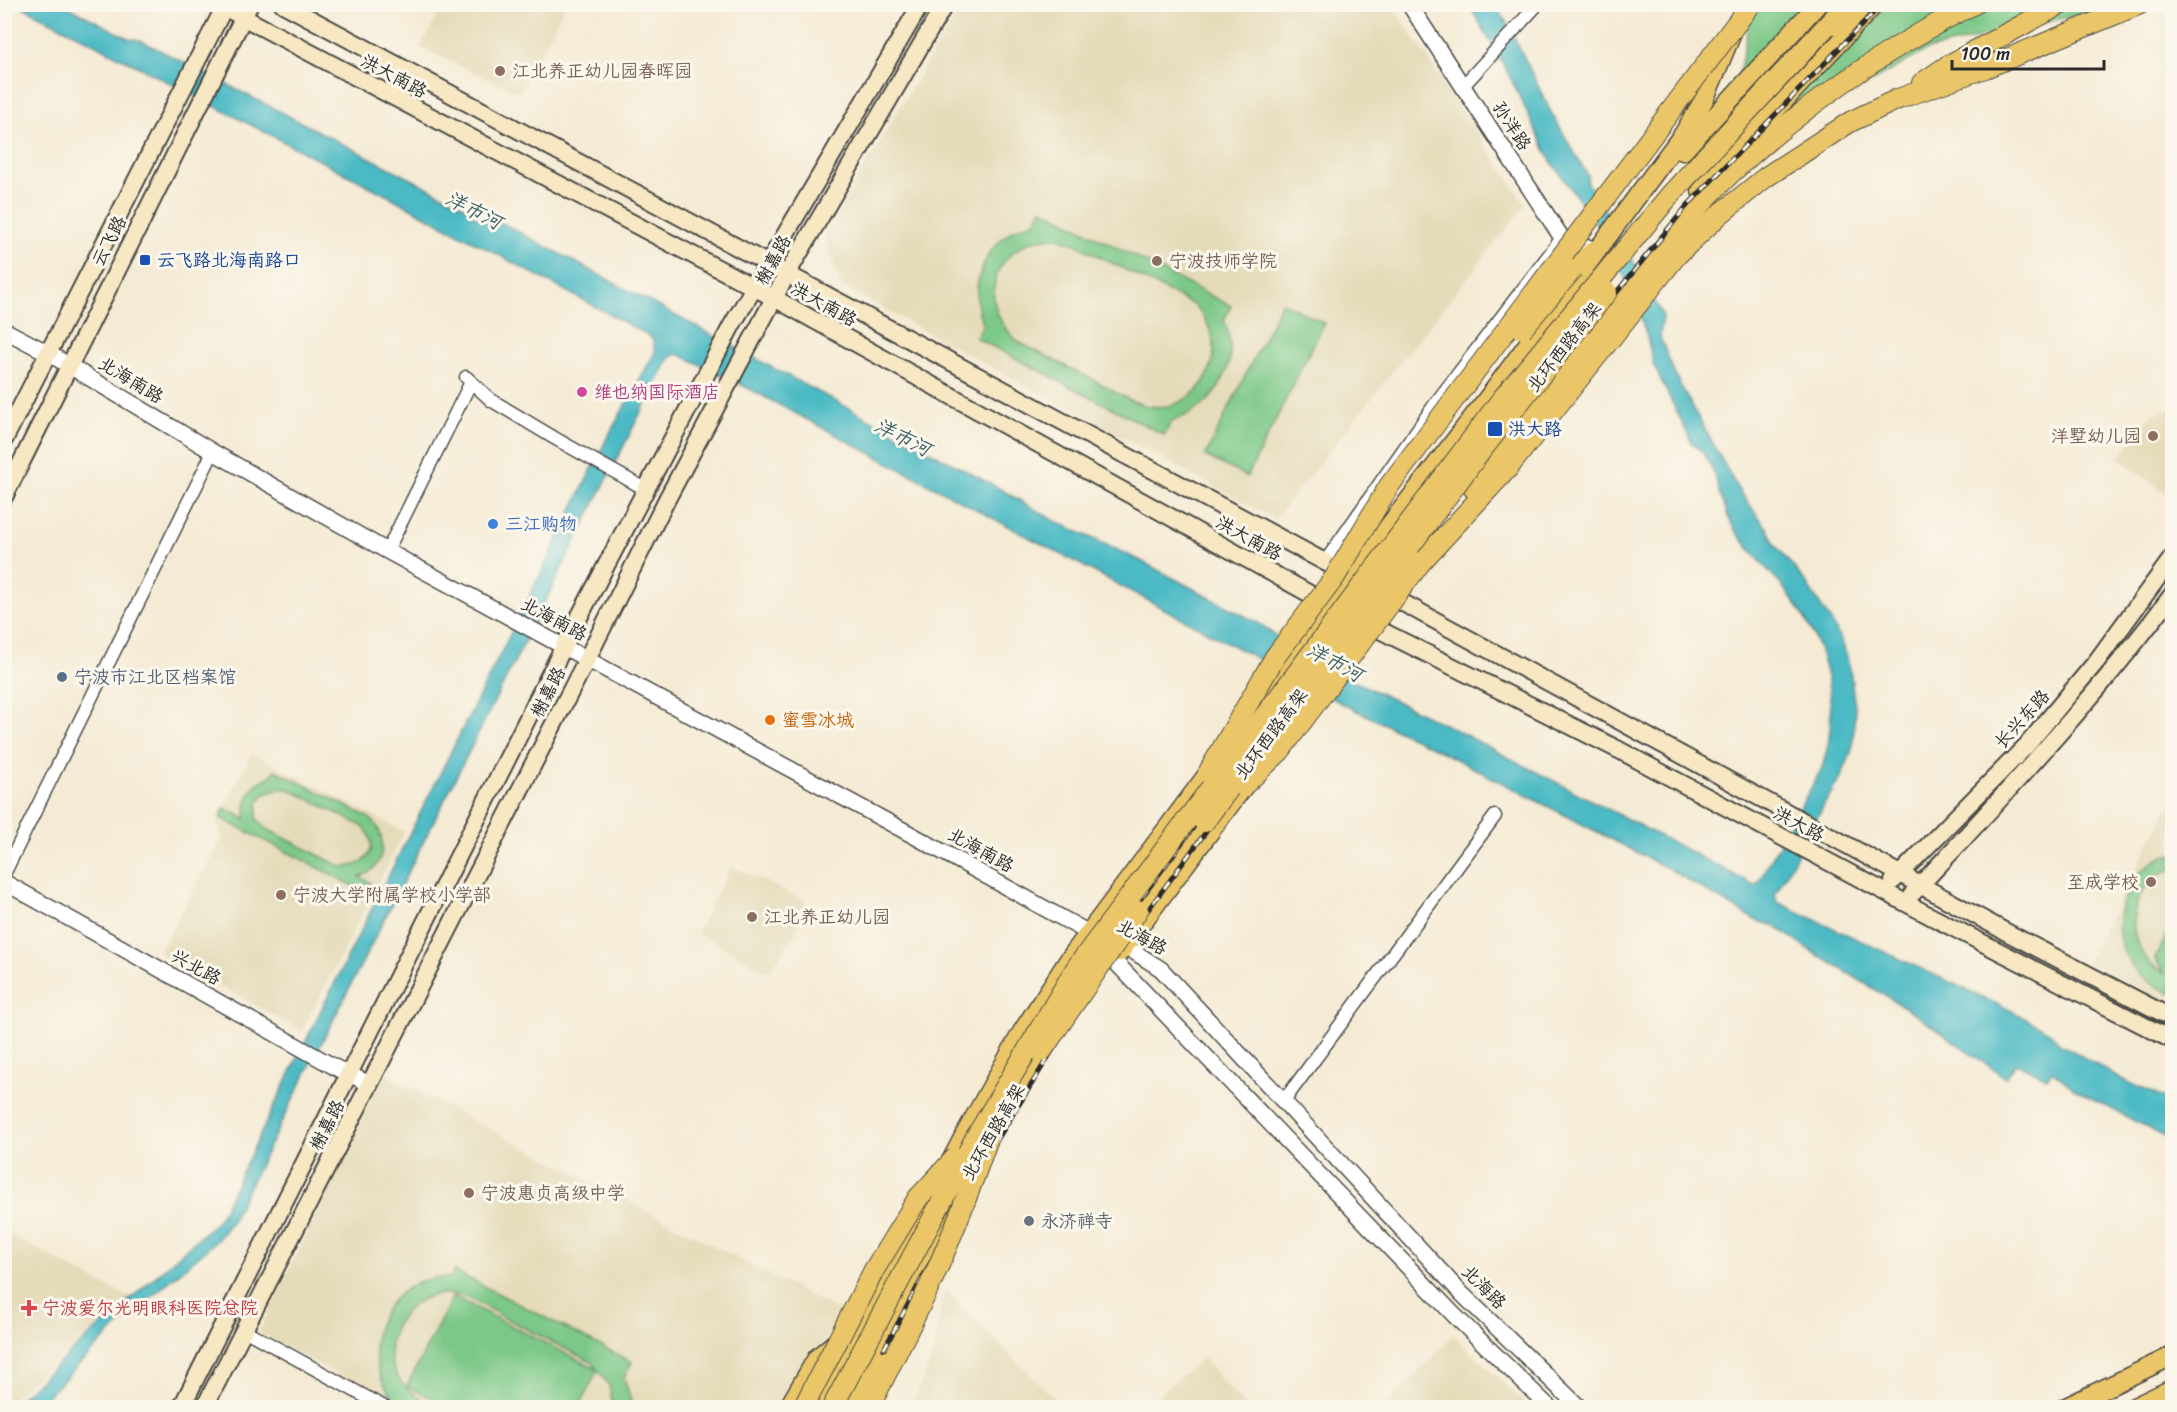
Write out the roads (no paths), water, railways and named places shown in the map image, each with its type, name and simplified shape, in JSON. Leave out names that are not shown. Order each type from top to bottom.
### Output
[{"type":"highway","points":[[1337,572],[1389,486],[1751,4]]},
{"type":"highway","name":"北环西路高架","points":[[832,1407],[1076,968],[1501,400],[1671,194],[1847,4]]},
{"type":"highway","name":"北环西路高架","points":[[848,1407],[982,1138],[1138,910],[1481,451],[1680,200],[1863,4]]},
{"type":"highway","points":[[1204,822],[1280,751],[1510,440],[1678,231],[1741,164],[1808,108],[1834,90],[1879,60],[1974,4]]},
{"type":"highway","points":[[1898,99],[1947,66],[2061,4]]},
{"type":"highway","points":[[1421,562],[1508,468],[1677,255],[1719,215],[1766,177],[1850,122],[1898,99],[1985,68],[2140,4]]},
{"type":"highway","points":[[1172,838],[1275,657],[1523,328],[1573,269],[1596,250]]},
{"type":"highway","points":[[869,1407],[933,1281],[957,1224],[982,1138]]},
{"type":"highway","points":[[803,1407],[874,1270],[918,1198],[982,1138]]},
{"type":"highway","points":[[882,1407],[894,1381],[915,1316]]},
{"type":"main road","name":"洪大南路","points":[[283,4],[1337,572],[1385,593],[1422,613]]},
{"type":"main road","name":"榭嘉路","points":[[181,1407],[345,1072],[560,644],[642,487],[699,389],[767,264],[921,4]]},
{"type":"main road","name":"榭嘉路","points":[[204,1407],[667,499],[787,274],[945,4]]},
{"type":"main road","points":[[822,1407],[964,1136],[1022,1032],[1089,933],[1331,606],[1337,572],[1494,390],[1684,133],[1705,98],[1722,60],[1740,4]]},
{"type":"main road","points":[[1634,202],[1818,4]]},
{"type":"main road","points":[[858,1407],[929,1262],[988,1154],[1074,1013],[1311,696],[1385,593],[1581,334],[1732,156],[1875,4]]},
{"type":"main road","name":"洪大南路","points":[[223,6],[247,11],[774,298],[1331,606],[1407,644]]},
{"type":"main road","name":"云飞路","points":[[4,440],[204,48],[223,6]]},
{"type":"main road","name":"云飞路","points":[[4,497],[247,11]]},
{"type":"main road","name":"长兴东路","points":[[1885,892],[1899,874],[2027,744],[2096,662],[2172,558]]},
{"type":"main road","name":"长兴东路","points":[[1904,902],[2060,735],[2146,631],[2172,595]]},
{"type":"main road","name":"洪大路","points":[[1422,613],[2008,933],[2172,1018]]},
{"type":"main road","name":"洪大路","points":[[1407,644],[1619,750],[1904,902],[2172,1040]]},
{"type":"main road","points":[[788,1407],[817,1358],[844,1334],[866,1322]]},
{"type":"main road","points":[[2064,1407],[2172,1356]]},
{"type":"main road","points":[[2132,1407],[2172,1389]]},
{"type":"street","name":"孙洋路","points":[[1409,4],[1562,238]]},
{"type":"street","points":[[1463,86],[1538,4]]},
{"type":"street","points":[[1337,572],[1437,400],[1562,238],[1596,250]]},
{"type":"street","name":"北海南路","points":[[4,330],[69,365],[213,452],[387,551],[1089,933]]},
{"type":"street","points":[[387,551],[469,379],[491,400],[642,487]]},
{"type":"street","points":[[4,874],[213,452]]},
{"type":"street","points":[[1286,1098],[1495,816]]},
{"type":"street","name":"兴北路","points":[[4,882],[370,1084]]},
{"type":"street","name":"北海路","points":[[1089,933],[1125,946],[1161,969],[1461,1293],[1580,1407]]},
{"type":"street","name":"北海路","points":[[1089,933],[1113,962],[1454,1315],[1550,1407]]},
{"type":"street","points":[[244,1330],[386,1407]]},
{"type":"water","points":[[19,5],[65,5],[128,38],[140,40],[472,210],[471,214],[485,222],[489,216],[1002,490],[1055,521],[1139,560],[1260,624],[1281,640],[1352,680],[1452,728],[1756,886],[1822,768],[1828,746],[1830,702],[1828,680],[1822,659],[1815,638],[1792,599],[1734,528],[1712,470],[1701,450],[1692,443],[1654,366],[1633,293],[1600,229],[1551,161],[1504,65],[1469,5],[1495,5],[1507,23],[1552,114],[1588,176],[1587,184],[1594,190],[1663,316],[1660,337],[1676,377],[1738,489],[1767,528],[1776,546],[1804,580],[1843,644],[1850,669],[1855,708],[1850,756],[1841,777],[1775,895],[1777,902],[2010,1010],[2051,1033],[2059,1043],[2121,1079],[2172,1102],[2172,1141],[2076,1090],[2052,1071],[2047,1078],[2016,1063],[2006,1078],[1906,1008],[1811,951],[1773,925],[1757,921],[1669,869],[1448,755],[1341,703],[742,385],[678,354],[671,356],[649,396],[231,1222],[217,1240],[118,1326],[36,1407],[9,1408],[216,1222],[221,1215],[607,438],[655,352],[653,340],[646,334],[394,199]]},
{"type":"railway","points":[[873,1343],[982,1139],[1086,973],[1491,424],[1677,198],[1860,4]]},
{"type":"railway","points":[[884,1349],[995,1143],[1098,977],[1502,434],[1686,207],[1882,4]]},
{"type":"place","name":"江北养正幼儿园春晖园","points":[[500,71]]},
{"type":"place","name":"云飞路北海南路口","points":[[145,260]]},
{"type":"place","name":"宁波技师学院","points":[[1157,261]]},
{"type":"place","name":"维也纳国际酒店","points":[[582,392]]},
{"type":"place","name":"洪大路","points":[[1495,429]]},
{"type":"place","name":"洋墅幼儿园","points":[[2153,436]]},
{"type":"place","name":"三江购物","points":[[493,524]]},
{"type":"place","name":"宁波市江北区档案馆","points":[[62,677]]},
{"type":"place","name":"蜜雪冰城","points":[[770,720]]},
{"type":"place","name":"至成学校","points":[[2151,882]]},
{"type":"place","name":"宁波大学附属学校小学部","points":[[281,895]]},
{"type":"place","name":"江北养正幼儿园","points":[[752,917]]},
{"type":"place","name":"宁波惠贞高级中学","points":[[469,1193]]},
{"type":"place","name":"永济禅寺","points":[[1029,1221]]},
{"type":"place","name":"宁波爱尔光明眼科医院总院","points":[[29,1308]]},
{"type":"water label","name":"洋市河","points":[[474,210]]},
{"type":"water label","name":"洋市河","points":[[903,437]]},
{"type":"water label","name":"洋市河","points":[[1335,662]]}]
